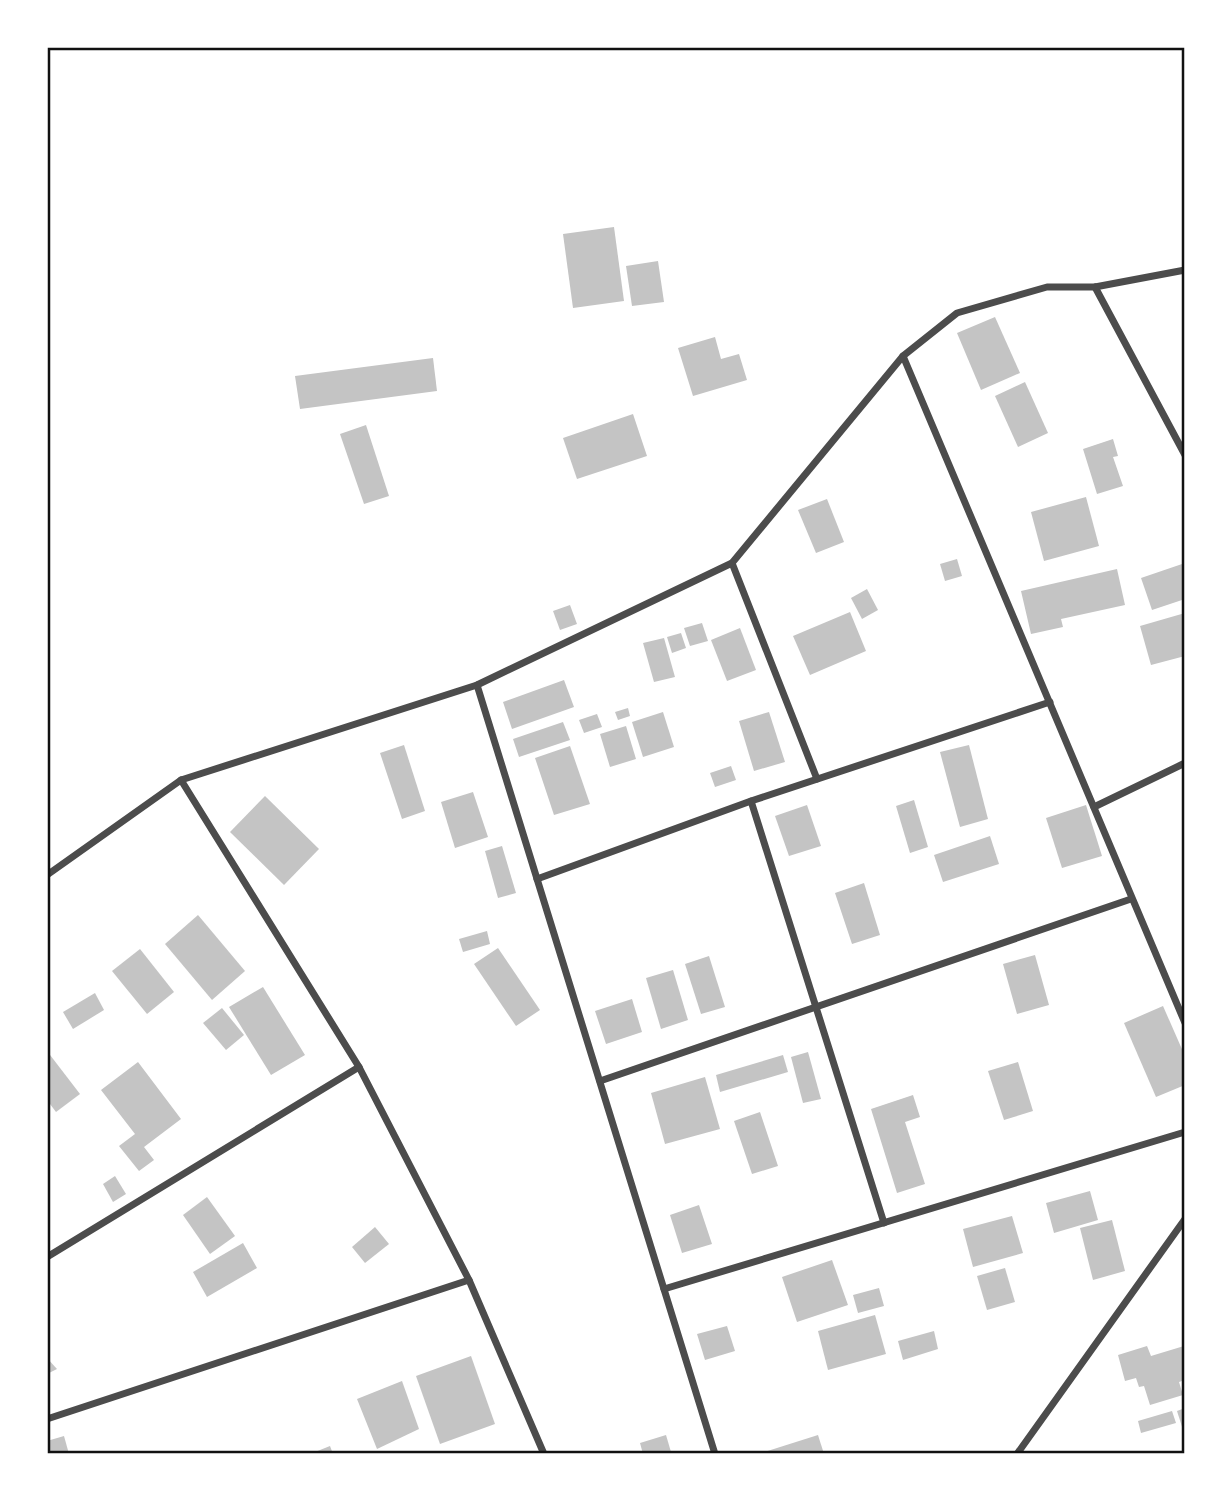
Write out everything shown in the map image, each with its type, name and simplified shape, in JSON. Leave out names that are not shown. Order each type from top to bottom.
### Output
[{"type":"street","points":[[47,875],[181,780],[477,685],[732,563],[903,356],[957,313],[1047,287],[1095,287],[1185,270]]},
{"type":"street","points":[[1095,287],[1185,455]]},
{"type":"street","points":[[903,356],[1185,1023]]},
{"type":"street","points":[[732,563],[817,779]]},
{"type":"street","points":[[477,685],[715,1454]]},
{"type":"street","points":[[537,879],[751,801],[1050,702]]},
{"type":"street","points":[[1094,807],[1185,763]]},
{"type":"street","points":[[181,780],[359,1067],[469,1280],[544,1454]]},
{"type":"street","points":[[751,801],[814,1008],[884,1223]]},
{"type":"street","points":[[600,1082],[1131,899]]},
{"type":"street","points":[[47,1257],[359,1067]]},
{"type":"street","points":[[664,1289],[1185,1132]]},
{"type":"street","points":[[1017,1454],[1185,1219]]},
{"type":"street","points":[[47,1419],[469,1280]]},
{"type":"building","points":[[614,227],[624,301],[573,308],[563,234]]},
{"type":"building","points":[[658,261],[664,302],[632,306],[626,266]]},
{"type":"building","points":[[995,317],[1020,373],[981,390],[957,333]]},
{"type":"building","points":[[715,337],[721,359],[739,354],[747,380],[693,396],[678,348]]},
{"type":"building","points":[[433,358],[437,391],[300,409],[295,376]]},
{"type":"building","points":[[1025,382],[1048,433],[1018,447],[995,396]]},
{"type":"building","points":[[633,414],[647,456],[577,479],[563,438]]},
{"type":"building","points":[[366,425],[389,496],[364,504],[340,434]]},
{"type":"building","points":[[1113,439],[1118,456],[1113,457],[1123,486],[1097,494],[1083,449]]},
{"type":"building","points":[[1086,497],[1099,546],[1044,561],[1031,512]]},
{"type":"building","points":[[827,499],[844,542],[816,553],[798,510]]},
{"type":"building","points":[[957,559],[962,576],[945,581],[940,564]]},
{"type":"building","points":[[1185,563],[1185,599],[1152,610],[1141,578]]},
{"type":"building","points":[[1117,569],[1125,605],[1061,619],[1063,627],[1031,634],[1021,591]]},
{"type":"building","points":[[867,589],[878,610],[862,619],[851,598]]},
{"type":"building","points":[[570,605],[577,624],[560,630],[553,611]]},
{"type":"building","points":[[850,612],[866,651],[810,675],[793,636]]},
{"type":"building","points":[[1185,613],[1185,656],[1151,665],[1140,626]]},
{"type":"building","points":[[702,623],[708,641],[690,646],[684,628]]},
{"type":"building","points":[[740,628],[756,670],[727,681],[711,640]]},
{"type":"building","points":[[681,633],[686,648],[672,653],[667,637]]},
{"type":"building","points":[[664,638],[675,677],[654,682],[643,643]]},
{"type":"building","points":[[564,680],[574,707],[512,729],[503,702]]},
{"type":"building","points":[[628,708],[630,716],[618,720],[615,712]]},
{"type":"building","points":[[663,712],[674,747],[643,757],[632,722]]},
{"type":"building","points":[[769,712],[785,762],[754,771],[739,721]]},
{"type":"building","points":[[597,714],[602,727],[584,733],[579,720]]},
{"type":"building","points":[[563,722],[570,740],[519,757],[513,739]]},
{"type":"building","points":[[626,726],[636,759],[610,767],[600,734]]},
{"type":"building","points":[[404,745],[425,811],[402,819],[380,753]]},
{"type":"building","points":[[969,745],[988,819],[960,827],[940,752]]},
{"type":"building","points":[[570,746],[590,804],[554,815],[535,758]]},
{"type":"building","points":[[731,766],[736,780],[715,787],[710,773]]},
{"type":"building","points":[[473,792],[488,837],[455,848],[441,802]]},
{"type":"building","points":[[265,796],[319,849],[284,885],[230,832]]},
{"type":"building","points":[[914,800],[928,847],[910,853],[896,806]]},
{"type":"building","points":[[807,805],[821,846],[789,856],[775,816]]},
{"type":"building","points":[[1086,805],[1102,856],[1062,868],[1046,818]]},
{"type":"building","points":[[990,836],[999,864],[943,882],[934,855]]},
{"type":"building","points":[[502,846],[516,893],[498,898],[485,851]]},
{"type":"building","points":[[864,883],[880,935],[852,944],[835,893]]},
{"type":"building","points":[[198,915],[245,971],[212,1000],[165,944]]},
{"type":"building","points":[[487,931],[490,944],[463,952],[459,939]]},
{"type":"building","points":[[498,948],[540,1010],[516,1026],[474,964]]},
{"type":"building","points":[[140,949],[174,992],[147,1014],[112,971]]},
{"type":"building","points":[[1035,955],[1049,1005],[1017,1014],[1003,964]]},
{"type":"building","points":[[709,956],[725,1007],[701,1014],[685,964]]},
{"type":"building","points":[[673,970],[688,1020],[661,1029],[646,978]]},
{"type":"building","points":[[263,987],[305,1055],[271,1075],[229,1007]]},
{"type":"building","points":[[95,993],[104,1010],[73,1029],[63,1012]]},
{"type":"building","points":[[632,999],[642,1032],[606,1044],[595,1011]]},
{"type":"building","points":[[1163,1006],[1185,1056],[1185,1085],[1156,1097],[1124,1023]]},
{"type":"building","points":[[222,1008],[244,1035],[226,1050],[203,1023]]},
{"type":"building","points":[[47,1051],[80,1094],[56,1112],[47,1100]]},
{"type":"building","points":[[808,1052],[821,1099],[803,1103],[791,1057]]},
{"type":"building","points":[[783,1055],[788,1072],[720,1092],[716,1075]]},
{"type":"building","points":[[138,1062],[181,1119],[144,1147],[154,1160],[139,1171],[119,1146],[135,1134],[101,1090]]},
{"type":"building","points":[[1018,1062],[1033,1111],[1004,1120],[988,1071]]},
{"type":"building","points":[[705,1077],[720,1129],[665,1144],[651,1093]]},
{"type":"building","points":[[913,1095],[920,1117],[905,1122],[925,1184],[897,1193],[871,1109]]},
{"type":"building","points":[[760,1112],[778,1166],[752,1174],[734,1121]]},
{"type":"building","points":[[115,1176],[126,1194],[113,1202],[103,1184]]},
{"type":"building","points":[[1090,1191],[1098,1220],[1054,1233],[1046,1203]]},
{"type":"building","points":[[207,1197],[235,1236],[210,1254],[183,1215]]},
{"type":"building","points":[[699,1205],[712,1244],[682,1253],[670,1215]]},
{"type":"building","points":[[1012,1216],[1023,1253],[973,1267],[963,1229]]},
{"type":"building","points":[[1112,1220],[1125,1271],[1093,1280],[1080,1228]]},
{"type":"building","points":[[375,1227],[389,1244],[365,1263],[352,1247]]},
{"type":"building","points":[[243,1243],[257,1268],[207,1297],[193,1272]]},
{"type":"building","points":[[832,1260],[848,1305],[797,1322],[782,1277]]},
{"type":"building","points":[[1005,1268],[1015,1302],[987,1310],[977,1276]]},
{"type":"building","points":[[879,1288],[884,1306],[858,1313],[853,1295]]},
{"type":"building","points":[[875,1315],[886,1354],[828,1370],[818,1331]]},
{"type":"building","points":[[727,1326],[735,1351],[705,1360],[697,1334]]},
{"type":"building","points":[[934,1331],[938,1349],[903,1360],[898,1341]]},
{"type":"building","points":[[1147,1346],[1151,1356],[1184,1346],[1185,1380],[1179,1382],[1183,1395],[1150,1405],[1144,1386],[1139,1387],[1136,1378],[1125,1381],[1118,1355]]},
{"type":"building","points":[[471,1356],[495,1424],[440,1444],[416,1376]]},
{"type":"building","points":[[47,1358],[57,1369],[47,1374]]},
{"type":"building","points":[[402,1381],[419,1429],[377,1449],[357,1399]]},
{"type":"building","points":[[1185,1408],[1185,1433],[1184,1433],[1177,1411]]},
{"type":"building","points":[[1172,1411],[1176,1423],[1141,1433],[1138,1421]]},
{"type":"building","points":[[666,1435],[671,1452],[643,1454],[640,1443]]},
{"type":"building","points":[[818,1435],[824,1454],[761,1454],[761,1453]]},
{"type":"building","points":[[64,1436],[69,1454],[47,1454],[47,1441]]},
{"type":"building","points":[[330,1446],[333,1454],[310,1454]]}]
